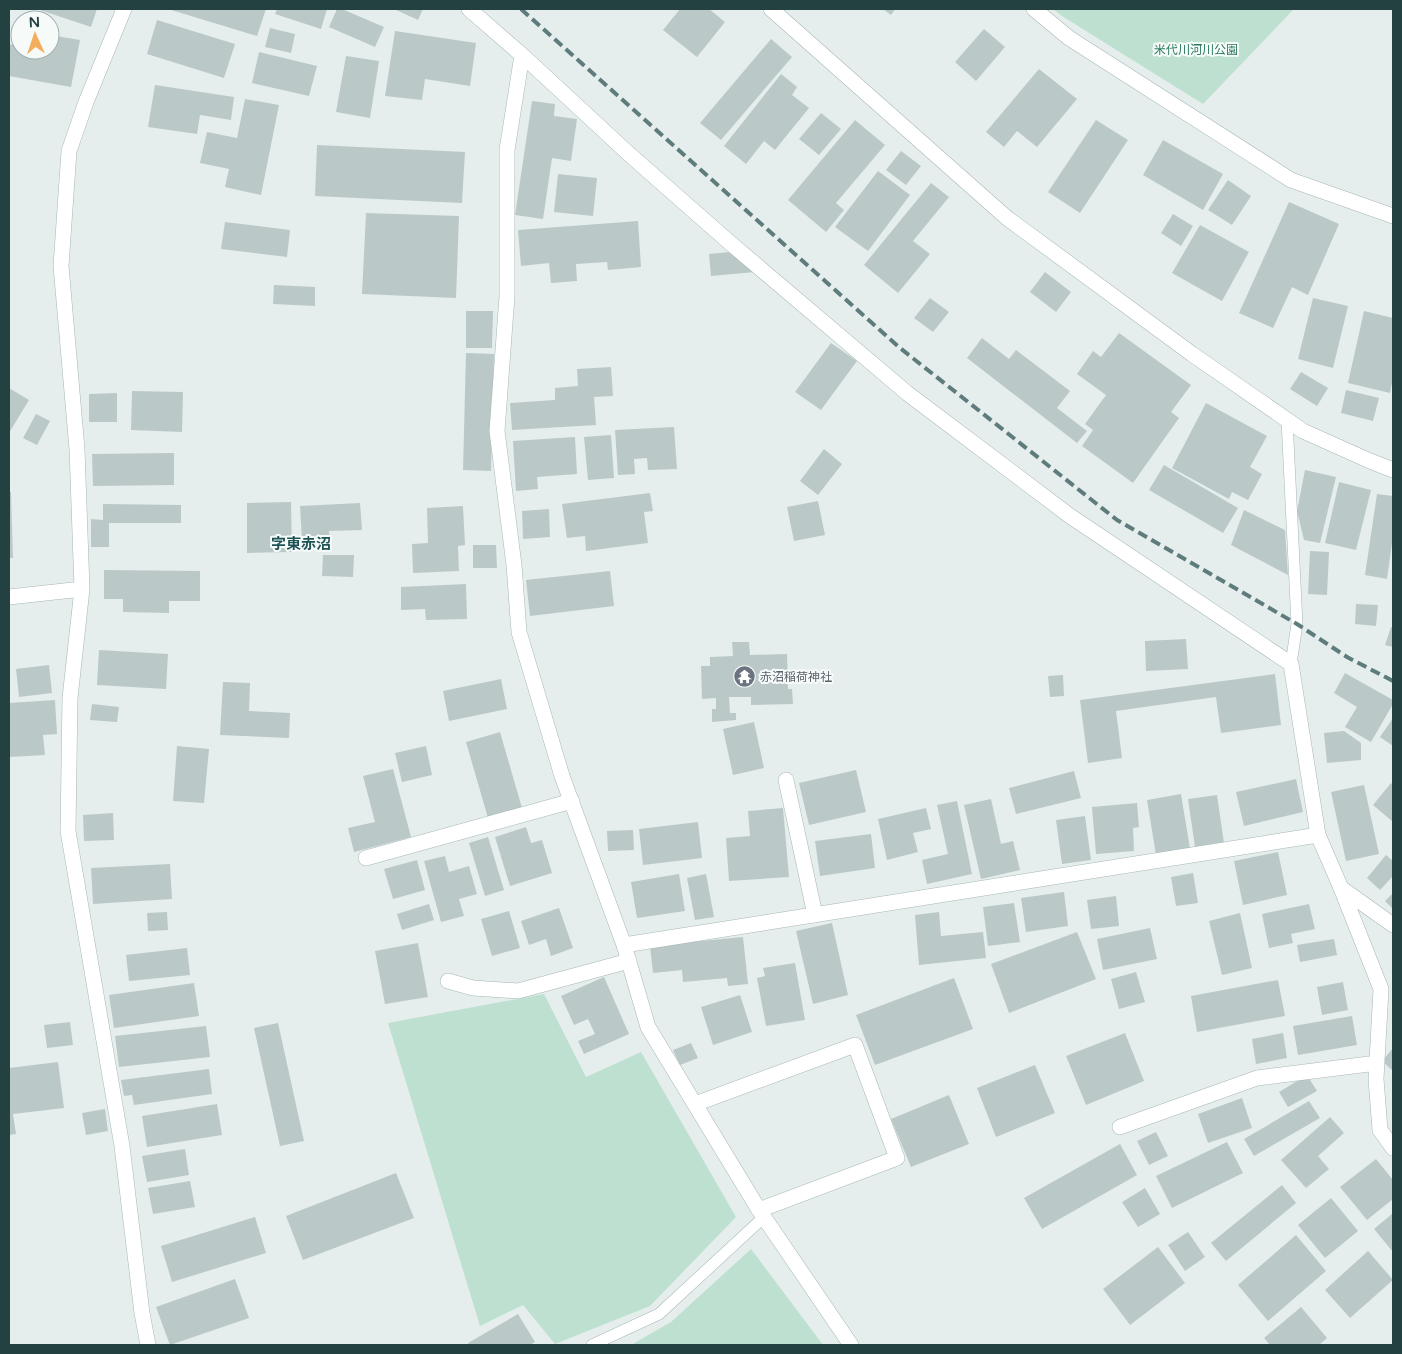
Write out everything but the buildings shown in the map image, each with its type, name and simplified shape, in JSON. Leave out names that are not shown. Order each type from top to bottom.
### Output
[{"type":"street","points":[[124,9],[86,102],[69,151],[61,266],[77,449],[82,589],[70,698],[68,831],[122,1146],[142,1313],[148,1345]]},
{"type":"street","points":[[469,9],[686,204],[907,393],[1070,516],[1291,664],[1318,835],[1381,989],[1376,1079],[1380,1130],[1393,1148]]},
{"type":"street","points":[[771,9],[1008,218],[1192,354],[1303,431],[1370,462],[1393,470]]},
{"type":"street","points":[[1034,9],[1068,38],[1291,180],[1393,216]]},
{"type":"street","points":[[522,55],[507,150],[507,296],[497,432],[514,565],[519,632],[562,776],[624,945],[648,1027],[762,1214],[851,1345]]},
{"type":"street","points":[[9,597],[82,589]]},
{"type":"street","points":[[786,780],[815,915]]},
{"type":"street","points":[[366,858],[572,801]]},
{"type":"street","points":[[624,945],[1318,835]]},
{"type":"street","points":[[1341,888],[1393,925]]},
{"type":"street","points":[[448,981],[473,988],[518,991],[629,961]]},
{"type":"street","points":[[695,1104],[855,1045],[897,1158],[762,1214]]},
{"type":"street","points":[[1120,1127],[1257,1078],[1377,1064]]},
{"type":"lane","points":[[1287,420],[1297,624],[1291,664]]},
{"type":"lane","points":[[592,1345],[659,1314],[762,1214]]},
{"type":"green space","name":"米代川河川公園","points":[[1053,9],[1294,9],[1203,104]]},
{"type":"green space","points":[[544,994],[586,1077],[641,1052],[736,1217],[650,1306],[555,1344],[523,1305],[480,1326],[388,1023]]},
{"type":"green space","points":[[751,1249],[823,1345],[631,1345],[671,1322]]},
{"type":"railway","points":[[521,9],[900,348],[1117,520],[1297,624],[1347,657],[1393,681]]},
{"type":"place","name":"赤沼稲荷神社","points":[[744,677]]},
{"type":"district","name":"字東赤沼","points":[[301,544]]}]
